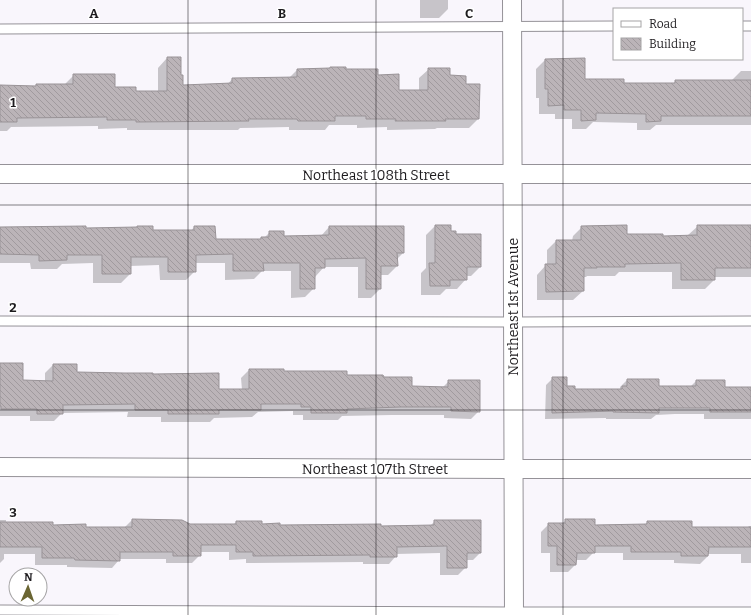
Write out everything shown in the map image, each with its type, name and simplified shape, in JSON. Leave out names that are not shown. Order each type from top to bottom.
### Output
[{"type":"street","name":"Northeast 1st Avenue","points":[[512,0],[514,614]]},
{"type":"street","name":"Northeast 108th Street","points":[[0,174],[751,174]]},
{"type":"street","name":"Northeast 107th Street","points":[[0,467],[751,469]]},
{"type":"lane","points":[[0,29],[613,26]]},
{"type":"lane","points":[[0,321],[751,321]]},
{"type":"lane","points":[[0,610],[514,614],[751,612]]},
{"type":"building","points":[[167,57],[181,57],[181,75],[183,75],[183,85],[232,83],[232,78],[297,77],[297,69],[346,67],[346,69],[378,69],[378,75],[399,74],[399,90],[428,90],[428,68],[450,68],[450,75],[466,76],[466,84],[480,84],[479,119],[445,119],[446,121],[395,121],[396,119],[366,119],[366,116],[335,116],[335,121],[248,119],[249,121],[136,122],[136,120],[107,120],[107,117],[17,118],[17,122],[0,122],[0,85],[36,86],[36,84],[73,84],[73,74],[115,74],[115,87],[136,87],[136,91],[167,91]]},
{"type":"building","points":[[585,58],[585,79],[624,79],[624,83],[675,83],[675,80],[751,80],[751,116],[661,116],[661,121],[646,122],[646,114],[596,113],[596,120],[581,121],[581,110],[564,110],[564,105],[548,106],[548,89],[545,89],[545,59]]},
{"type":"building","points":[[435,225],[451,225],[451,231],[456,231],[456,234],[481,234],[481,267],[467,267],[467,280],[450,280],[450,286],[430,286],[429,263],[435,263]]},
{"type":"building","points":[[627,225],[627,234],[663,234],[663,236],[697,235],[697,225],[751,225],[751,268],[715,268],[715,280],[681,280],[681,263],[625,264],[625,267],[584,268],[584,291],[546,292],[545,264],[556,264],[556,240],[581,240],[581,226]]},
{"type":"building","points":[[86,226],[86,228],[153,226],[153,230],[194,230],[194,226],[215,226],[216,239],[261,239],[261,237],[269,237],[269,231],[284,231],[284,236],[329,235],[329,226],[404,226],[404,253],[397,253],[398,266],[381,266],[381,289],[366,289],[366,258],[325,259],[325,268],[315,268],[315,289],[300,289],[300,263],[263,263],[264,271],[233,271],[233,254],[196,255],[196,272],[168,272],[168,257],[131,257],[131,274],[102,274],[102,255],[67,255],[67,260],[39,261],[39,255],[0,254],[0,227]]},
{"type":"building","points":[[0,363],[23,363],[23,380],[53,381],[53,364],[77,364],[77,372],[153,374],[219,373],[219,389],[249,389],[249,369],[284,369],[284,371],[347,371],[347,375],[412,377],[412,386],[448,387],[448,380],[480,380],[480,412],[451,411],[451,407],[400,407],[347,409],[347,413],[311,413],[311,407],[301,407],[301,404],[261,404],[261,410],[219,410],[219,414],[168,414],[168,410],[135,410],[135,404],[63,405],[63,414],[37,414],[37,409],[1,409]]},
{"type":"building","points":[[552,377],[567,377],[567,386],[575,386],[575,389],[622,389],[622,386],[627,386],[627,379],[659,379],[659,386],[696,386],[696,380],[725,380],[725,387],[751,387],[751,412],[710,412],[710,408],[659,408],[659,413],[613,411],[552,413]]},
{"type":"building","points":[[132,519],[182,520],[190,524],[236,524],[236,521],[262,521],[262,524],[280,523],[280,525],[381,524],[381,526],[434,525],[434,520],[481,520],[481,553],[467,553],[467,568],[447,568],[447,546],[397,547],[397,557],[370,557],[370,555],[253,556],[253,552],[236,552],[236,545],[201,545],[201,556],[173,556],[173,552],[120,552],[120,561],[75,560],[74,558],[42,558],[42,547],[0,547],[0,522],[53,522],[53,525],[86,524],[86,527],[132,527]]},
{"type":"building","points":[[565,519],[595,519],[595,525],[647,524],[647,521],[692,521],[692,527],[751,527],[751,547],[709,547],[708,556],[681,556],[681,552],[631,552],[631,546],[595,546],[595,553],[577,553],[576,565],[557,565],[557,546],[548,546],[548,523],[565,523]]}]
